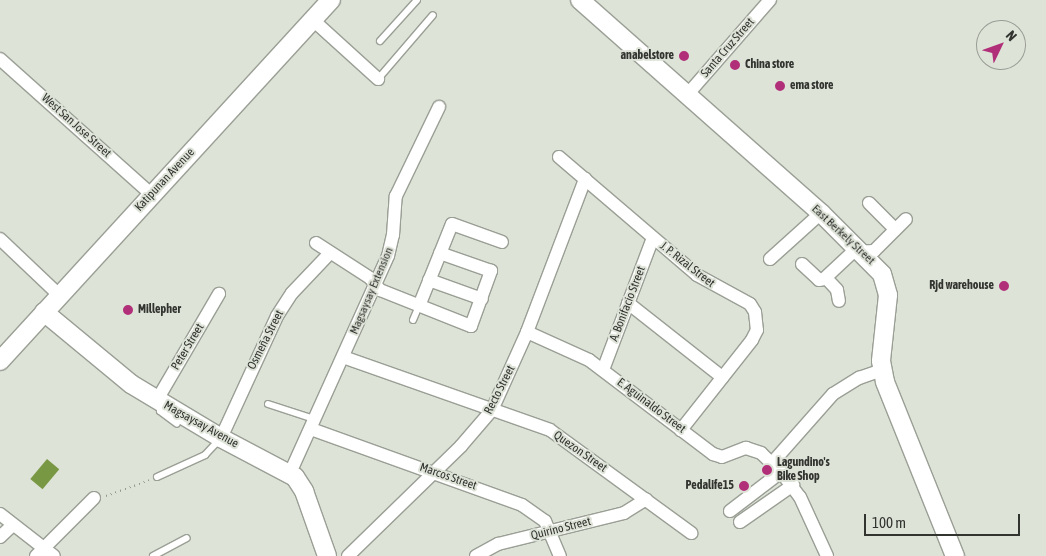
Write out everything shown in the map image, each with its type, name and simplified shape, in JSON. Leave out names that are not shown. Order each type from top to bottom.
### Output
[{"type":"street","name":"Katipunan Avenue","points":[[0,361],[331,0]]},
{"type":"street","name":"East Berkely Street","points":[[580,0],[864,252],[882,274],[888,295],[882,370],[955,556]]},
{"type":"street","name":"Santa Cruz Street","points":[[687,95],[770,0]]},
{"type":"street","points":[[312,20],[378,79]]},
{"type":"street","name":"West San Jose Street","points":[[0,58],[152,195]]},
{"type":"street","name":"Magsaysay Extension","points":[[290,473],[392,245],[396,196],[440,106]]},
{"type":"street","name":"J. P. Rizal Street","points":[[559,157],[697,275],[750,304],[755,312],[757,330],[681,430]]},
{"type":"street","name":"Recto Street","points":[[348,556],[474,432],[492,410],[527,332],[585,180]]},
{"type":"street","points":[[869,203],[895,229]]},
{"type":"street","points":[[770,259],[821,213]]},
{"type":"street","points":[[802,264],[818,280],[826,278],[853,252],[874,251],[906,219]]},
{"type":"street","points":[[419,306],[452,224],[502,242]]},
{"type":"street","name":"A. Bonifacio Street","points":[[603,370],[653,238]]},
{"type":"street","points":[[0,239],[60,296]]},
{"type":"street","points":[[316,243],[329,254],[375,284],[380,290],[471,326],[482,299],[490,269],[440,252]]},
{"type":"street","name":"Osmeña Street","points":[[221,438],[277,316],[292,293],[329,254]]},
{"type":"street","points":[[826,278],[837,290],[839,301]]},
{"type":"street","points":[[429,280],[482,299]]},
{"type":"street","name":"Peter Street","points":[[159,402],[219,294]]},
{"type":"street","points":[[628,303],[722,377]]},
{"type":"street","name":"Magsaysay Avenue","points":[[44,312],[110,368],[159,402],[221,438],[290,473],[300,484],[327,556]]},
{"type":"street","name":"E. Aguinaldo Street","points":[[527,332],[574,352],[603,370],[717,456],[746,448],[777,467]]},
{"type":"street","name":"Quezon Street","points":[[343,357],[556,434],[691,533]]},
{"type":"street","points":[[730,511],[777,467],[833,394],[859,378],[882,370]]},
{"type":"street","name":"Marcos Street","points":[[313,424],[522,505],[545,521],[560,556]]},
{"type":"street","points":[[777,467],[793,485],[809,514],[827,556]]},
{"type":"street","points":[[740,522],[793,485]]},
{"type":"street","points":[[0,514],[45,553],[94,498]]},
{"type":"street","name":"Quirino Street","points":[[476,556],[489,547],[624,513],[646,499]]},
{"type":"street","points":[[0,537],[13,525]]},
{"type":"lane","points":[[380,41],[417,0]]},
{"type":"lane","points":[[378,79],[433,15]]},
{"type":"lane","points":[[413,320],[419,306]]},
{"type":"lane","points":[[159,402],[160,412],[177,424]]},
{"type":"lane","points":[[268,404],[313,424]]},
{"type":"lane","points":[[157,477],[205,455],[221,438]]},
{"type":"lane","points":[[153,556],[187,538]]},
{"type":"path","points":[[94,498],[157,477]]},
{"type":"shaded area","points":[[47,459],[59,469],[43,489],[30,479]]},
{"type":"place","name":"anabelstore","points":[[684,56]]},
{"type":"place","name":"China store","points":[[735,65]]},
{"type":"place","name":"ema store","points":[[780,86]]},
{"type":"place","name":"Rjd warehouse","points":[[1004,286]]},
{"type":"place","name":"Millepher","points":[[128,310]]},
{"type":"place","name":"Lagundino's Bike Shop","points":[[767,470]]},
{"type":"place","name":"Pedalife15","points":[[744,486]]}]
